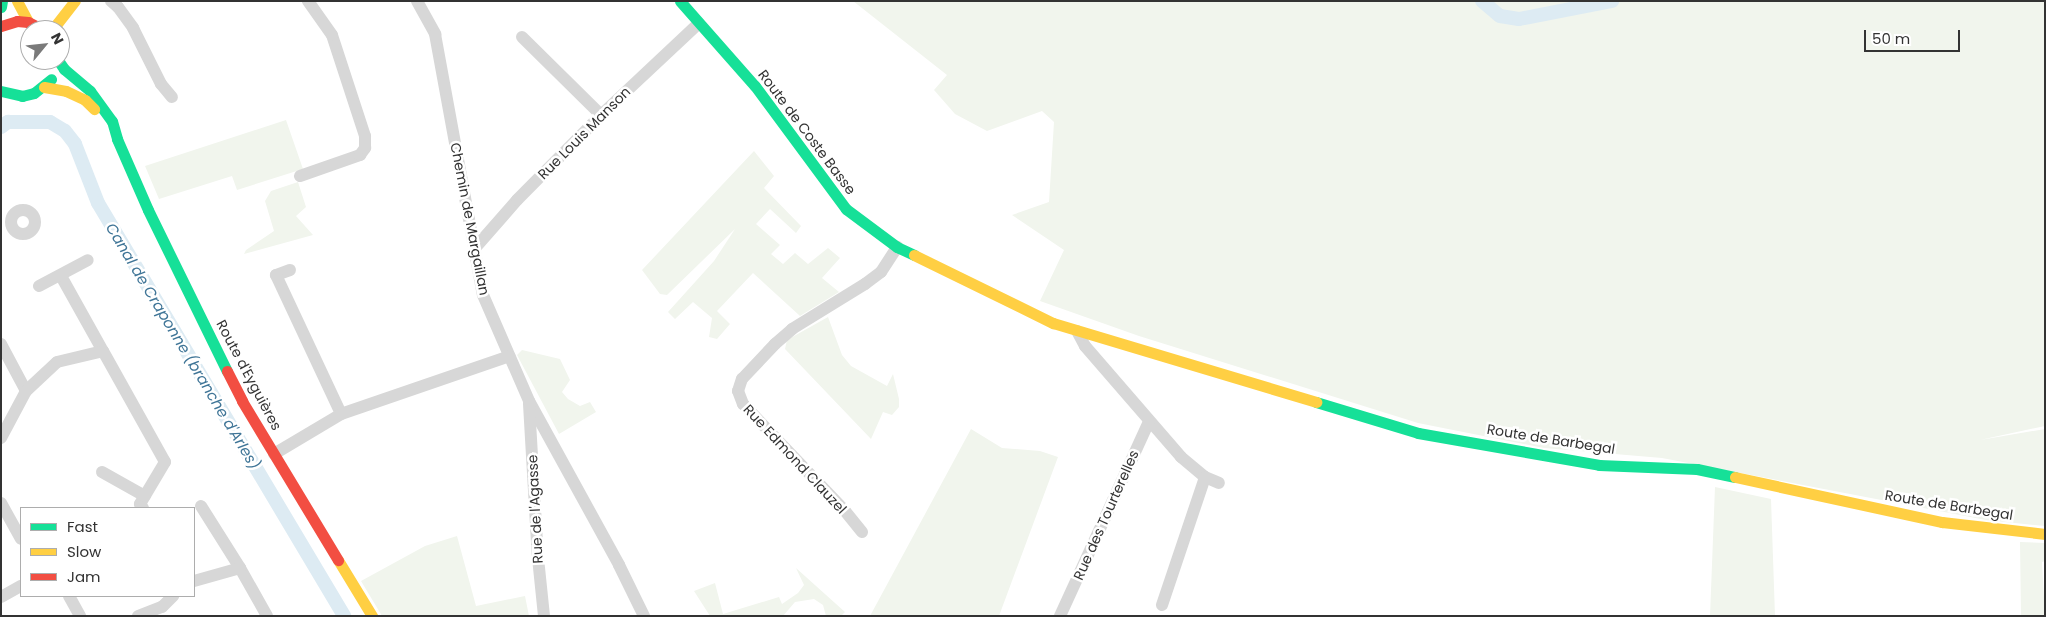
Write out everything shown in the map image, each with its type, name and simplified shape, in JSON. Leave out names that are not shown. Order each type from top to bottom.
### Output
[{"type":"street","points":[[1,7],[2,1]]},
{"type":"street","points":[[17,1],[27,20]]},
{"type":"street","points":[[60,20],[75,1]]},
{"type":"street","points":[[110,1],[118,7],[134,28],[161,84],[172,97]]},
{"type":"street","points":[[300,176],[360,156],[365,148],[365,136],[332,35],[308,1]]},
{"type":"street","name":"Chemin de Margaillan","points":[[418,1],[435,34],[483,295],[529,401],[619,565],[644,616]]},
{"type":"street","name":"Route de Coste Basse","points":[[680,1],[754,86],[846,209],[897,247],[1035,315],[1077,331],[1120,342]]},
{"type":"street","points":[[1,26],[20,21]]},
{"type":"street","name":"Rue Louis Manson","points":[[474,248],[517,200],[601,115],[699,23]]},
{"type":"street","points":[[522,36],[601,115]]},
{"type":"street","points":[[4,95],[22,96],[34,93],[44,87],[55,70]]},
{"type":"street","name":"Route d'Eyguières","points":[[65,70],[90,91],[112,120],[117,139],[148,210],[234,383],[274,454],[372,616]]},
{"type":"street","name":"Route d'Eyguières","points":[[44,87],[66,91],[85,100],[97,112],[117,139]]},
{"type":"street","points":[[1,234],[14,230]]},
{"type":"street","name":"Rue Edmond Clauzel","points":[[862,532],[845,511],[742,404],[738,391],[742,379],[775,344],[792,330],[881,272],[897,247]]},
{"type":"street","points":[[39,286],[88,260]]},
{"type":"street","points":[[290,270],[276,275],[341,414]]},
{"type":"street","points":[[61,276],[164,462],[144,502],[102,472]]},
{"type":"street","points":[[1077,331],[1085,346],[1181,457],[1205,477],[1219,483]]},
{"type":"street","name":"Route de Barbegal","points":[[1120,342],[1418,433],[1599,465],[1697,469],[1942,522],[2045,534]]},
{"type":"street","points":[[1,344],[26,391]]},
{"type":"street","points":[[1,438],[26,391],[57,362],[103,350]]},
{"type":"street","points":[[274,454],[341,414],[509,356]]},
{"type":"street","name":"Rue de l'Agasse","points":[[529,401],[538,558],[544,616]]},
{"type":"street","name":"Rue des Tourterelles","points":[[1064,614],[1131,458],[1149,422]]},
{"type":"street","points":[[1162,606],[1205,477]]},
{"type":"street","points":[[1,502],[20,537]]},
{"type":"street","points":[[200,506],[240,568],[267,616]]},
{"type":"street","points":[[195,581],[240,568]]},
{"type":"street","points":[[1,597],[20,587]]},
{"type":"street","points":[[70,597],[80,616]]},
{"type":"street","points":[[138,616],[163,611],[172,597]]},
{"type":"shaded area","points":[[853,1],[2045,1],[2045,426],[1980,440],[2045,429],[2045,526],[1986,520],[1662,458],[1544,448],[1418,423],[1139,336],[1040,301],[1064,250],[1012,215],[1049,202],[1054,122],[1042,111],[987,131],[955,114],[934,90],[947,75]]},
{"type":"shaded area","points":[[286,120],[303,169],[237,190],[232,176],[159,199],[145,166]]},
{"type":"shaded area","points":[[754,151],[774,176],[764,188],[801,226],[796,233],[770,209],[756,224],[780,245],[771,254],[783,264],[795,253],[808,264],[828,248],[840,258],[822,278],[839,292],[800,316],[753,273],[717,311],[730,324],[717,339],[709,337],[712,318],[693,302],[675,319],[668,312],[714,261],[735,229],[667,295],[660,294],[642,270]]},
{"type":"shaded area","points":[[298,182],[306,207],[296,216],[313,235],[244,254],[246,250],[274,231],[265,201],[271,191]]},
{"type":"shaded area","points":[[828,317],[842,355],[851,366],[887,386],[893,374],[899,407],[892,415],[883,412],[871,439],[785,349],[787,340]]},
{"type":"shaded area","points":[[522,350],[560,359],[570,380],[562,392],[568,399],[580,406],[590,402],[596,412],[559,434],[517,355]]},
{"type":"shaded area","points":[[971,429],[1002,448],[1040,451],[1058,457],[999,616],[870,616]]},
{"type":"shaded area","points":[[1715,487],[1771,499],[1775,616],[1710,616]]},
{"type":"shaded area","points":[[457,536],[476,606],[525,596],[529,616],[382,616],[361,581],[425,546]]},
{"type":"shaded area","points":[[2020,542],[2045,543],[2045,561],[2042,562],[2045,616],[2021,616]]},
{"type":"shaded area","points":[[796,568],[845,612],[841,616],[826,616],[823,605],[814,599],[795,602],[783,616],[710,616],[694,591],[715,583],[723,614],[779,597],[782,604],[798,593],[804,585]]},
{"type":"waterway","points":[[1482,1],[1500,16],[1519,19],[1612,1]]},
{"type":"waterway","name":"Canal de Craponne (branche d'Arles)","points":[[1,127],[8,122],[50,122],[65,131],[75,144],[98,203],[344,616]]},
{"type":"traffic: fast","points":[[1,7],[2,1]]},
{"type":"traffic: fast","points":[[680,1],[755,86],[846,209],[897,247],[914,255]]},
{"type":"traffic: fast","points":[[65,70],[90,91],[112,121],[117,139],[148,210],[227,371]]},
{"type":"traffic: fast","points":[[1,91],[22,96],[34,93],[51,79]]},
{"type":"traffic: fast","points":[[1316,402],[1418,433],[1599,465],[1697,469],[1735,477]]},
{"type":"traffic: slow","points":[[17,1],[27,20]]},
{"type":"traffic: slow","points":[[60,20],[75,1]]},
{"type":"traffic: slow","points":[[44,87],[66,91],[85,100],[94,109]]},
{"type":"traffic: slow","points":[[914,255],[1053,323],[1316,402]]},
{"type":"traffic: slow","points":[[1735,477],[1942,522],[2045,534]]},
{"type":"traffic: slow","points":[[338,560],[372,616]]},
{"type":"traffic: jam","points":[[1,26],[20,21]]},
{"type":"traffic: jam","points":[[227,371],[242,401],[338,560]]}]
